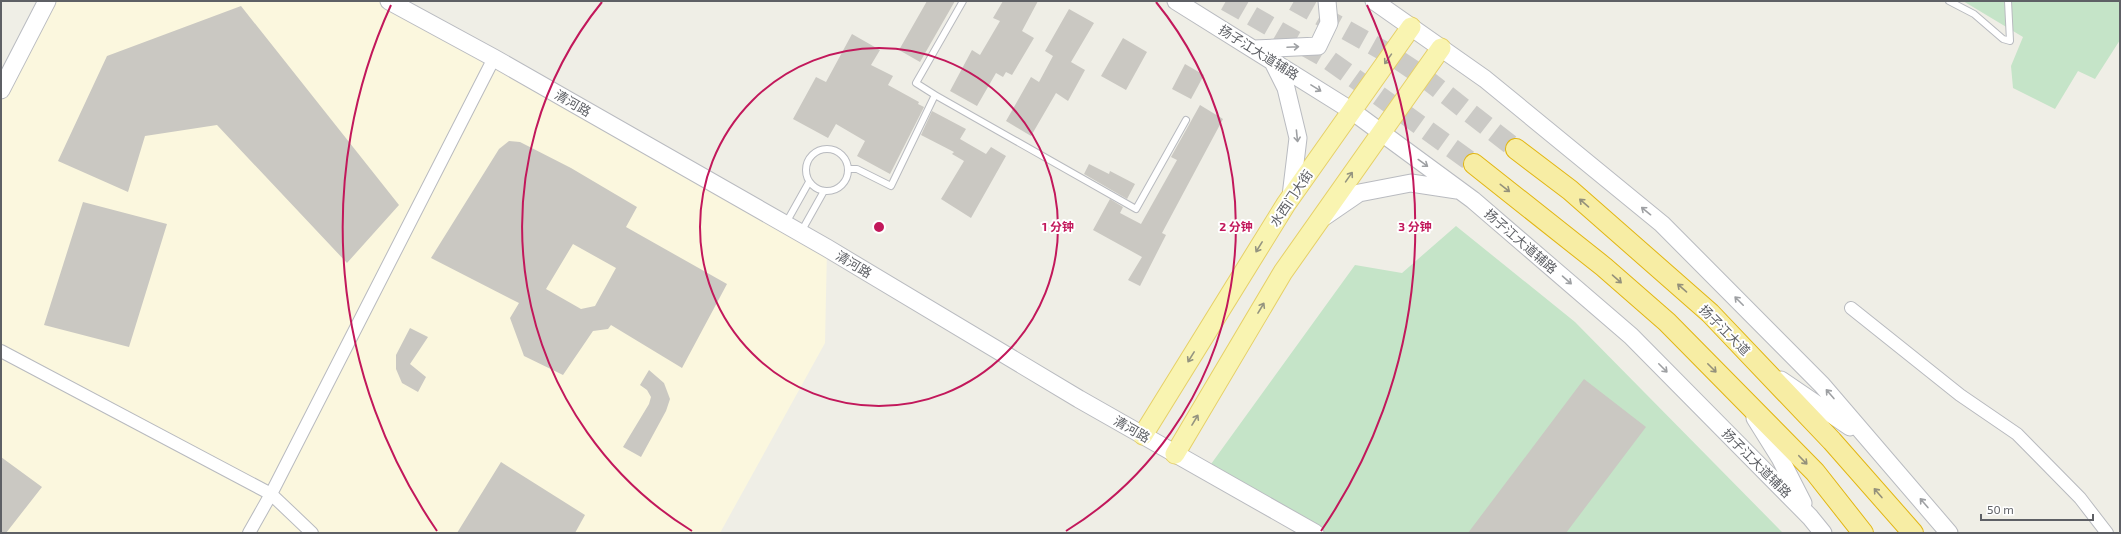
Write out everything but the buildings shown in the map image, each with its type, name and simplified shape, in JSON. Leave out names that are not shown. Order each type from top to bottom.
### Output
[{"type":"highway","name":"扬子江大道","points":[[1516,149],[1570,190],[1710,313],[1832,441],[1913,533]]},
{"type":"highway","points":[[1474,164],[1604,267],[1656,312],[1815,472],[1863,533]]},
{"type":"main road","points":[[1,90],[47,1]]},
{"type":"main road","name":"清河路","points":[[389,1],[494,58],[801,233],[1143,436],[1315,533]]},
{"type":"main road","name":"扬子江大道辅路","points":[[1176,1],[1352,111],[1460,190],[1631,336],[1810,517],[1823,533]]},
{"type":"main road","points":[[1254,49],[1318,46],[1329,23],[1327,1]]},
{"type":"main road","points":[[1374,1],[1485,79],[1662,224],[1822,385],[1949,533]]},
{"type":"main road","name":"水西门大街","points":[[1143,436],[1291,196],[1411,27]]},
{"type":"main road","points":[[1175,454],[1283,272],[1441,48]]},
{"type":"main road","points":[[1272,60],[1286,88],[1298,138],[1291,196]]},
{"type":"main road","points":[[1320,219],[1359,193],[1411,183],[1460,190]]},
{"type":"main road","points":[[1761,366],[1869,439]]},
{"type":"main road","points":[[1742,398],[1780,458],[1810,517]]},
{"type":"street","points":[[249,533],[271,494],[494,58]]},
{"type":"street","points":[[1851,308],[1960,395],[2017,434],[2080,498],[2107,533]]},
{"type":"street","points":[[1,351],[271,494],[312,533]]},
{"type":"lane","points":[[963,1],[916,83],[1136,209],[1186,120]]},
{"type":"lane","points":[[1949,1],[1974,14],[2003,39],[2010,41],[2008,1]]},
{"type":"lane","points":[[848,169],[857,170],[891,186],[935,94]]},
{"type":"lane","points":[[831,148],[838,151],[847,162],[848,169],[847,176],[838,188],[824,191],[818,190],[809,182],[805,168],[811,155],[816,150],[831,148]]},
{"type":"lane","points":[[785,224],[809,182]]},
{"type":"lane","points":[[801,233],[824,191]]},
{"type":"shaded area","points":[[50,1],[383,1],[827,248],[825,343],[720,533],[1,533],[1,99]]},
{"type":"green space","points":[[1963,1],[2120,1],[2120,40],[2095,79],[2078,71],[2055,109],[2013,88],[2011,66],[2023,37]]},
{"type":"green space","points":[[1456,226],[1575,322],[1783,533],[1315,533],[1206,471],[1355,265],[1402,273]]},
{"type":"tunnel","points":[[1226,1],[1329,60],[1474,164]]},
{"type":"tunnel","points":[[1294,1],[1391,55],[1421,75],[1516,149]]}]
